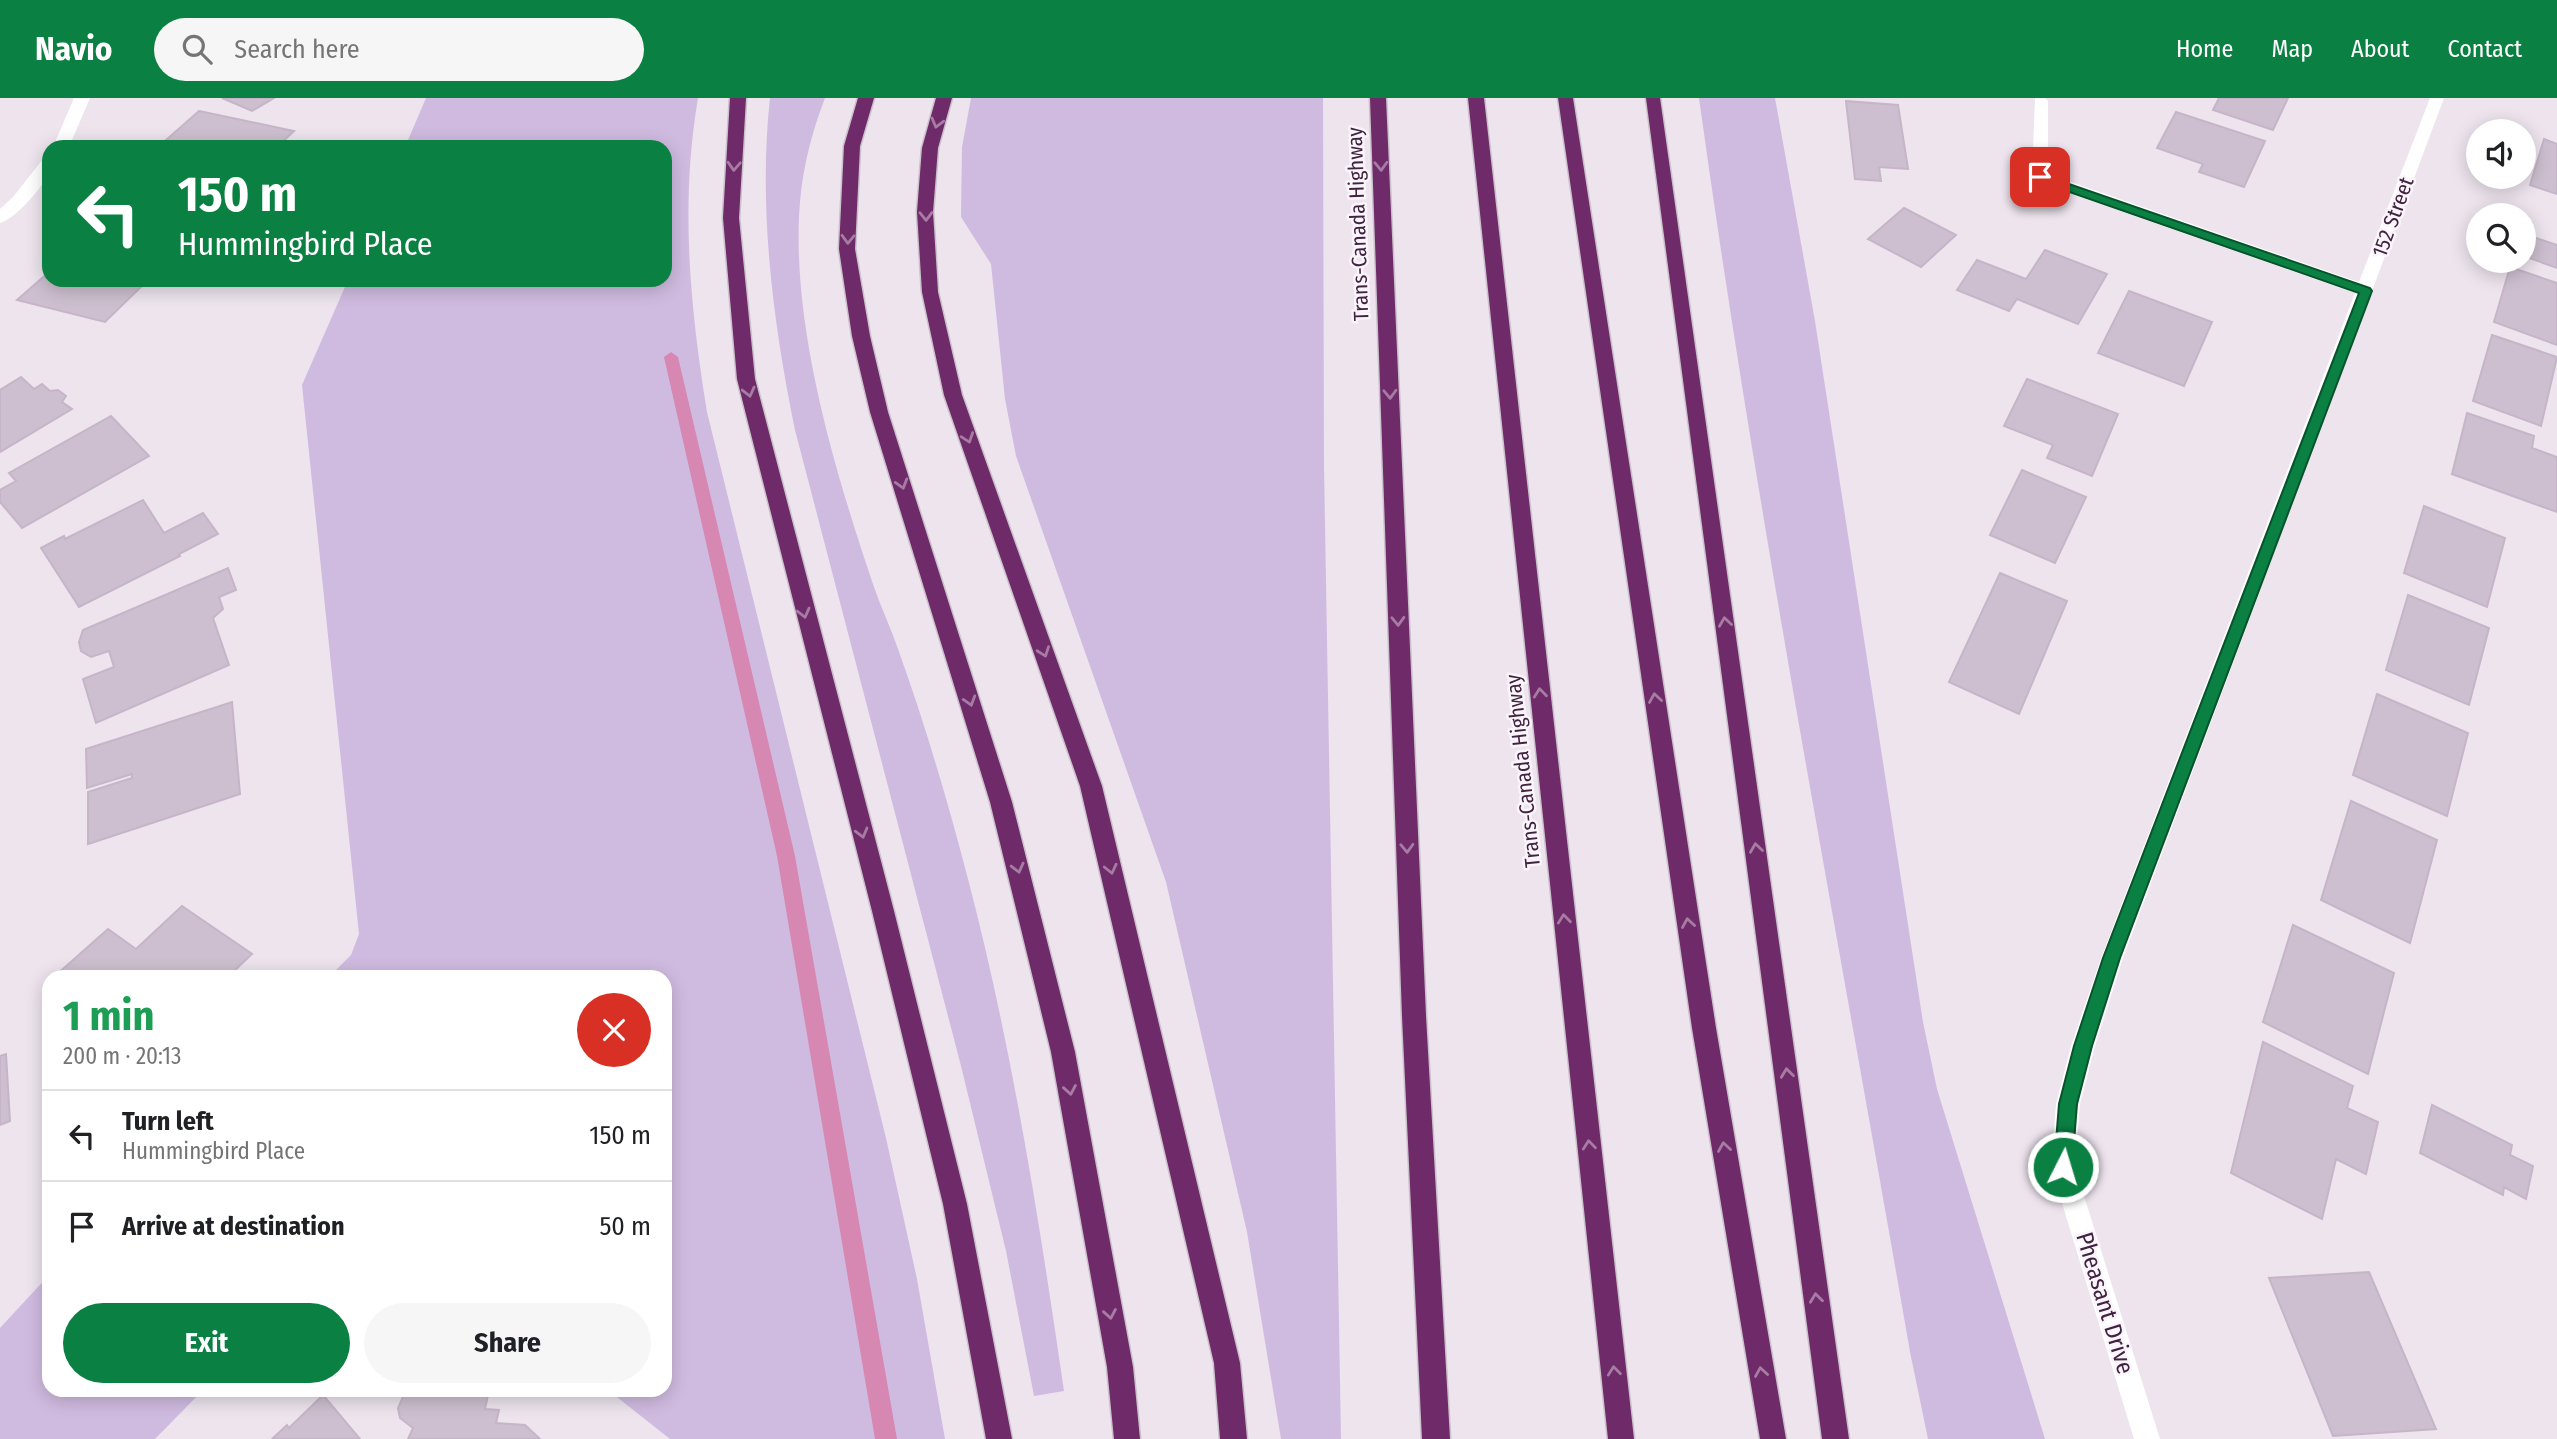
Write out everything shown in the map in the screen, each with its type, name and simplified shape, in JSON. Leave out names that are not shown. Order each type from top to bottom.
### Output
[{"type":"highway","points":[[737,98],[731,218],[746,379],[883,911],[955,1204],[999,1439]]},
{"type":"highway","points":[[866,98],[852,146],[848,249],[861,336],[879,412],[1001,802],[1063,1052],[1120,1367],[1127,1439]]},
{"type":"highway","points":[[944,98],[930,148],[925,212],[930,292],[953,395],[1091,786],[1227,1363],[1234,1439]]},
{"type":"highway","name":"Trans-Canada Highway","points":[[1378,98],[1413,988],[1436,1439]]},
{"type":"highway","name":"Trans-Canada Highway","points":[[1476,98],[1621,1439]]},
{"type":"highway","points":[[1565,98],[1704,1028],[1773,1439]]},
{"type":"highway","points":[[1653,98],[1835,1439]]},
{"type":"street","points":[[64,140],[82,98]]},
{"type":"street","name":"152 Street","points":[[2063,1167],[2068,1104],[2083,1046],[2112,958],[2437,98]]},
{"type":"street","points":[[2040,101],[2040,177],[2366,291]]},
{"type":"street","points":[[0,218],[19,201],[42,172]]},
{"type":"street","name":"Pheasant Drive","points":[[2063,1167],[2147,1439]]},
{"type":"shaded area","points":[[426,98],[698,98],[689,177],[689,255],[707,412],[886,1138],[917,1279],[945,1439],[670,1439],[617,1397],[672,1397],[672,970],[336,970],[351,955],[359,934],[302,385],[345,287],[672,287],[672,140],[408,140]]},
{"type":"shaded area","points":[[770,98],[825,98],[809,149],[800,202],[799,249],[809,347],[831,447],[845,495],[874,587],[927,734],[984,942],[1023,1134],[1064,1391],[1034,1396],[1006,1251],[961,1066],[795,430],[780,348],[770,265],[766,181]]},
{"type":"shaded area","points":[[971,98],[1323,98],[1324,467],[1341,1439],[1281,1439],[1247,1232],[1166,882],[1016,456],[1005,399],[991,264],[961,217],[962,147]]},
{"type":"shaded area","points":[[1699,98],[1775,98],[1815,321],[1923,1022],[1937,1089],[2045,1439],[1928,1439],[1910,1352],[1772,569]]},
{"type":"shaded area","points":[[42,1283],[42,1397],[196,1397],[155,1439],[0,1439],[0,1328]]},
{"type":"building","points":[[222,98],[274,98],[252,111]]},
{"type":"building","points":[[2219,98],[2288,98],[2273,130],[2213,110]]},
{"type":"building","points":[[1846,101],[1898,105],[1908,169],[1879,167],[1881,181],[1855,179]]},
{"type":"building","points":[[199,111],[294,131],[284,140],[166,140]]},
{"type":"building","points":[[2176,112],[2265,141],[2244,187],[2199,172],[2203,164],[2157,148]]},
{"type":"building","points":[[2544,139],[2557,144],[2557,194],[2536,187],[2536,165]]},
{"type":"building","points":[[1904,208],[1956,235],[1921,267],[1868,239]]},
{"type":"building","points":[[2536,238],[2557,245],[2557,268],[2536,260]]},
{"type":"building","points":[[2045,250],[2107,274],[2078,324],[2017,299],[2009,311],[1957,290],[1977,260],[2026,279]]},
{"type":"building","points":[[2508,273],[2528,273],[2557,283],[2557,345],[2494,322]]},
{"type":"building","points":[[42,278],[42,287],[141,287],[105,322],[17,300]]},
{"type":"building","points":[[2129,291],[2212,322],[2184,386],[2098,353]]},
{"type":"building","points":[[2492,335],[2557,357],[2541,426],[2473,401]]},
{"type":"building","points":[[21,377],[34,389],[42,384],[50,391],[58,390],[66,396],[62,402],[72,409],[0,452],[0,390]]},
{"type":"building","points":[[2027,379],[2118,414],[2092,476],[2047,458],[2053,445],[2004,426]]},
{"type":"building","points":[[2467,413],[2534,436],[2532,448],[2557,457],[2557,512],[2452,474]]},
{"type":"building","points":[[111,416],[149,456],[22,528],[0,502],[0,490],[16,481],[9,473]]},
{"type":"building","points":[[2022,470],[2086,497],[2055,563],[1990,535]]},
{"type":"building","points":[[143,500],[164,533],[203,513],[218,534],[79,607],[41,548]]},
{"type":"building","points":[[2424,506],[2505,538],[2487,607],[2404,573]]},
{"type":"building","points":[[228,568],[236,590],[219,597],[223,609],[213,618],[229,665],[96,723],[83,679],[114,667],[109,651],[91,657],[81,651],[79,642],[83,630]]},
{"type":"building","points":[[2000,573],[2067,601],[2019,714],[1949,682]]},
{"type":"building","points":[[2408,595],[2489,628],[2469,705],[2386,670]]},
{"type":"building","points":[[2377,694],[2468,733],[2447,816],[2353,775]]},
{"type":"building","points":[[232,702],[240,794],[88,844],[88,792],[132,778],[132,774],[87,788],[86,749]]},
{"type":"building","points":[[2351,801],[2437,840],[2410,943],[2321,900]]},
{"type":"building","points":[[182,906],[252,954],[235,970],[62,970],[108,929],[136,949]]},
{"type":"building","points":[[2293,925],[2394,973],[2368,1074],[2263,1022]]},
{"type":"building","points":[[2263,1042],[2353,1086],[2347,1108],[2378,1122],[2366,1174],[2336,1159],[2322,1219],[2231,1173]]},
{"type":"building","points":[[6,1054],[10,1121],[0,1125],[0,1056]]},
{"type":"building","points":[[2432,1105],[2512,1145],[2510,1155],[2533,1166],[2526,1199],[2504,1187],[2503,1195],[2420,1153]]},
{"type":"building","points":[[2369,1272],[2436,1429],[2333,1436],[2269,1278]]},
{"type":"building","points":[[321,1397],[325,1397],[360,1439],[272,1439],[287,1425],[289,1428]]},
{"type":"building","points":[[403,1397],[488,1397],[485,1409],[499,1410],[496,1423],[525,1425],[540,1439],[408,1439],[413,1428],[400,1418],[398,1408]]},
{"type":"waterway","points":[[671,357],[786,856],[886,1439]]},
{"type":"route","points":[[2040,177],[2366,291],[2112,958],[2083,1046],[2068,1104],[2063,1167]]}]
